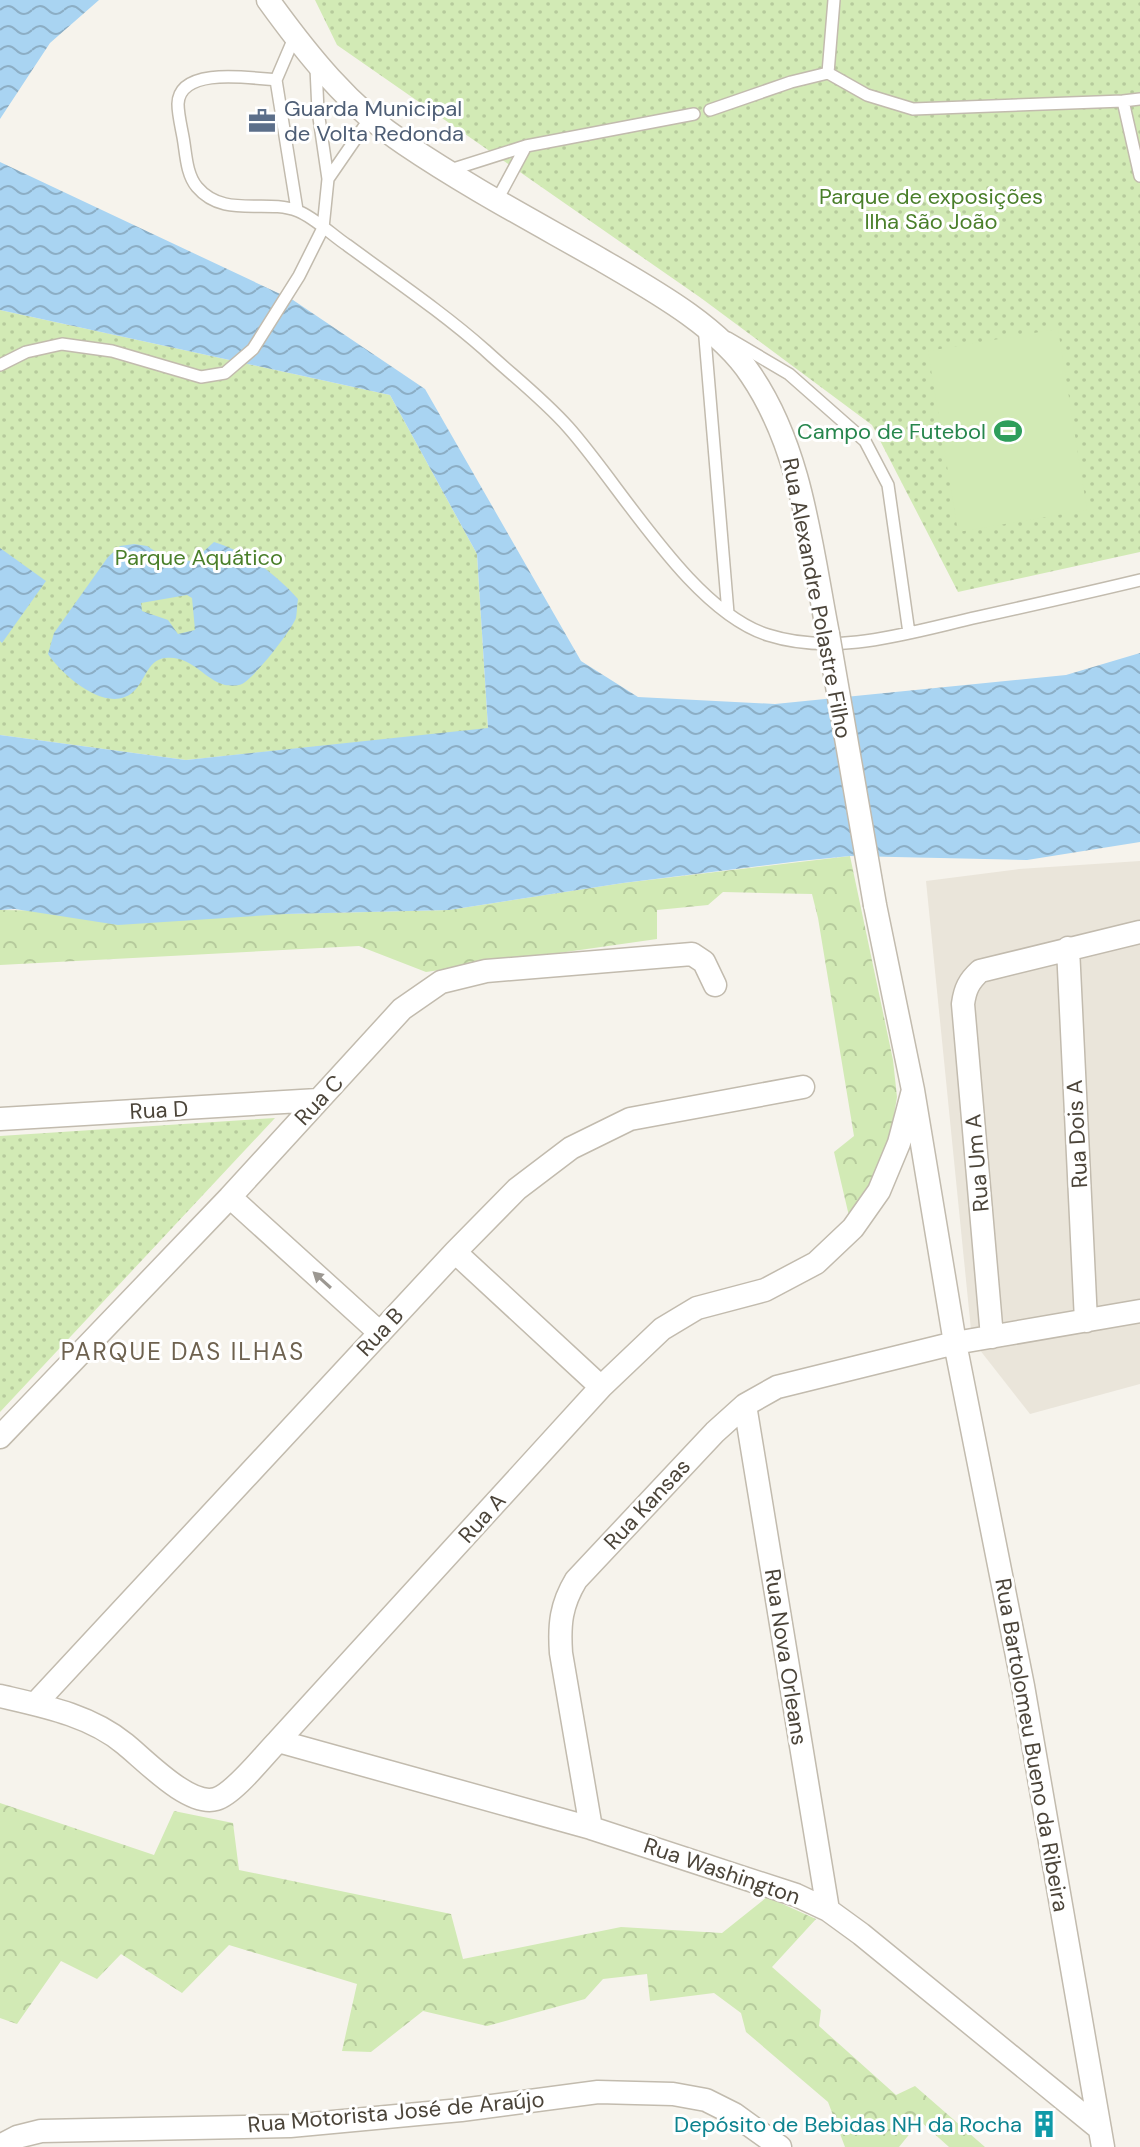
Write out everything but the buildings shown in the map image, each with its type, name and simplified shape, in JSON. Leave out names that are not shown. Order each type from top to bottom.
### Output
[{"type":"street","name":"Rua Alexandre Polastre Filho","points":[[270,1],[294,38],[370,118],[447,171],[630,277],[704,325],[750,373],[781,427],[802,503],[828,634],[875,905],[913,1090],[955,1343]]},
{"type":"street","points":[[1068,948],[1140,932]]},
{"type":"street","name":"Rua Um A","points":[[992,1337],[963,1004],[965,990],[980,971],[1068,948]]},
{"type":"street","name":"Rua Dois A","points":[[1068,948],[1086,1321]]},
{"type":"street","name":"Rua C","points":[[0,1437],[230,1197],[402,1009],[441,982],[486,971],[692,954],[704,962],[715,985]]},
{"type":"street","name":"Rua B","points":[[35,1704],[517,1189],[571,1148],[630,1119],[803,1087]]},
{"type":"street","name":"Rua A","points":[[0,1696],[86,1720],[115,1736],[184,1792],[199,1800],[217,1799],[278,1741],[601,1387],[662,1329],[697,1308],[765,1290],[816,1263],[844,1237],[879,1191],[899,1143],[913,1090]]},
{"type":"street","name":"Rua D","points":[[0,1119],[318,1100]]},
{"type":"street","points":[[230,1197],[380,1333]]},
{"type":"street","points":[[455,1252],[601,1387]]},
{"type":"street","name":"Rua Kansas","points":[[591,1828],[561,1653],[559,1624],[564,1601],[576,1580],[715,1432],[745,1405],[777,1387],[955,1343],[1140,1311]]},
{"type":"street","name":"Rua Bartolomeu Bueno da Ribeira","points":[[955,1343],[1023,1686],[1102,2138]]},
{"type":"street","name":"Rua Nova Orleans","points":[[745,1405],[828,1910]]},
{"type":"street","name":"Rua Washington","points":[[278,1741],[591,1828],[762,1882],[828,1910],[861,1934],[1102,2138]]},
{"type":"street","name":"Rua Motorista José de Araújo","points":[[0,2146],[17,2137],[41,2131],[290,2126],[461,2110],[598,2092],[673,2094],[706,2100],[734,2114],[780,2147]]},
{"type":"lane","points":[[828,73],[834,0]]},
{"type":"lane","points":[[294,38],[276,80],[297,210]]},
{"type":"lane","points":[[0,365],[26,352],[62,344],[112,351],[201,377],[225,373],[253,349],[299,276],[323,228],[328,179],[318,111],[316,63]]},
{"type":"lane","points":[[710,110],[791,82],[828,73],[867,95],[913,109],[1140,99]]},
{"type":"lane","points":[[276,80],[241,77],[190,82],[182,90],[178,102],[189,170],[197,187],[211,199],[232,207],[297,210],[481,347],[567,426],[663,548],[696,584],[742,623],[766,635],[801,643],[855,643],[1140,580]]},
{"type":"lane","points":[[1123,101],[1140,176]]},
{"type":"lane","points":[[447,171],[526,146],[694,114]]},
{"type":"lane","points":[[328,179],[370,118]]},
{"type":"lane","points":[[497,200],[526,146]]},
{"type":"lane","points":[[704,325],[728,613]]},
{"type":"lane","points":[[704,325],[789,374],[865,441],[888,485],[909,633]]},
{"type":"shaded area","points":[[1140,861],[1140,1384],[1030,1414],[972,1340],[926,881],[1019,869]]},
{"type":"green space","name":"Parque de exposições Ilha São João","points":[[315,0],[1140,0],[1140,552],[958,592],[872,425],[701,298],[337,45]]},
{"type":"green space","name":"Parque Aquático","points":[[0,310],[390,395],[477,554],[488,729],[186,760],[0,735]]},
{"type":"green space","name":"Campo de Futebol","points":[[1058,329],[1087,510],[958,532],[928,351]]},
{"type":"green space","points":[[850,856],[893,1060],[897,1097],[891,1133],[875,1180],[849,1216],[834,1152],[854,1136],[812,894],[723,892],[708,905],[657,910],[657,939],[426,972],[359,946],[0,965],[0,910],[286,914],[449,910],[623,883]]},
{"type":"green space","points":[[275,1118],[0,1412],[0,1136]]},
{"type":"green space","points":[[0,1803],[154,1855],[174,1811],[233,1823],[239,1870],[451,1914],[463,1959],[621,1927],[722,1933],[767,1897],[816,1919],[772,1967],[821,2010],[819,2026],[896,2095],[915,2086],[985,2147],[949,2147],[920,2121],[899,2147],[845,2147],[828,2102],[746,2032],[741,2013],[714,1993],[650,2001],[647,1974],[603,1979],[585,1999],[487,2026],[423,2011],[371,2052],[342,2051],[357,1984],[229,1945],[182,1993],[121,1954],[97,1979],[61,1961],[17,2024],[0,2018]]},
{"type":"water","points":[[0,0],[99,0],[50,43],[0,119]]},
{"type":"water","points":[[0,162],[293,300],[425,389],[581,661],[638,697],[775,704],[1066,675],[1140,653],[1140,842],[1027,860],[850,856],[623,883],[449,910],[286,914],[118,925],[15,909],[0,910],[0,735],[186,760],[488,728],[477,554],[390,395],[0,310]]},
{"type":"water","points":[[214,542],[226,546],[260,565],[298,599],[296,618],[287,633],[242,684],[225,685],[183,660],[165,658],[150,667],[133,692],[111,699],[86,690],[48,654],[54,633],[108,557],[120,546],[147,546],[169,560],[193,561]],"holes":[[[187,595],[192,598],[195,630],[178,634],[168,620],[142,611],[141,603]]]},
{"type":"water","points":[[0,548],[46,581],[2,643],[0,641]]},
{"type":"place","name":"Guarda Municipal de Volta Redonda","points":[[262,121]]},
{"type":"place","name":"Campo de Futebol","points":[[1008,431]]},
{"type":"place","name":"Depósito de Bebidas NH da Rocha","points":[[1044,2124]]},
{"type":"district","name":"PARQUE DAS ILHAS","points":[[183,1351]]}]
